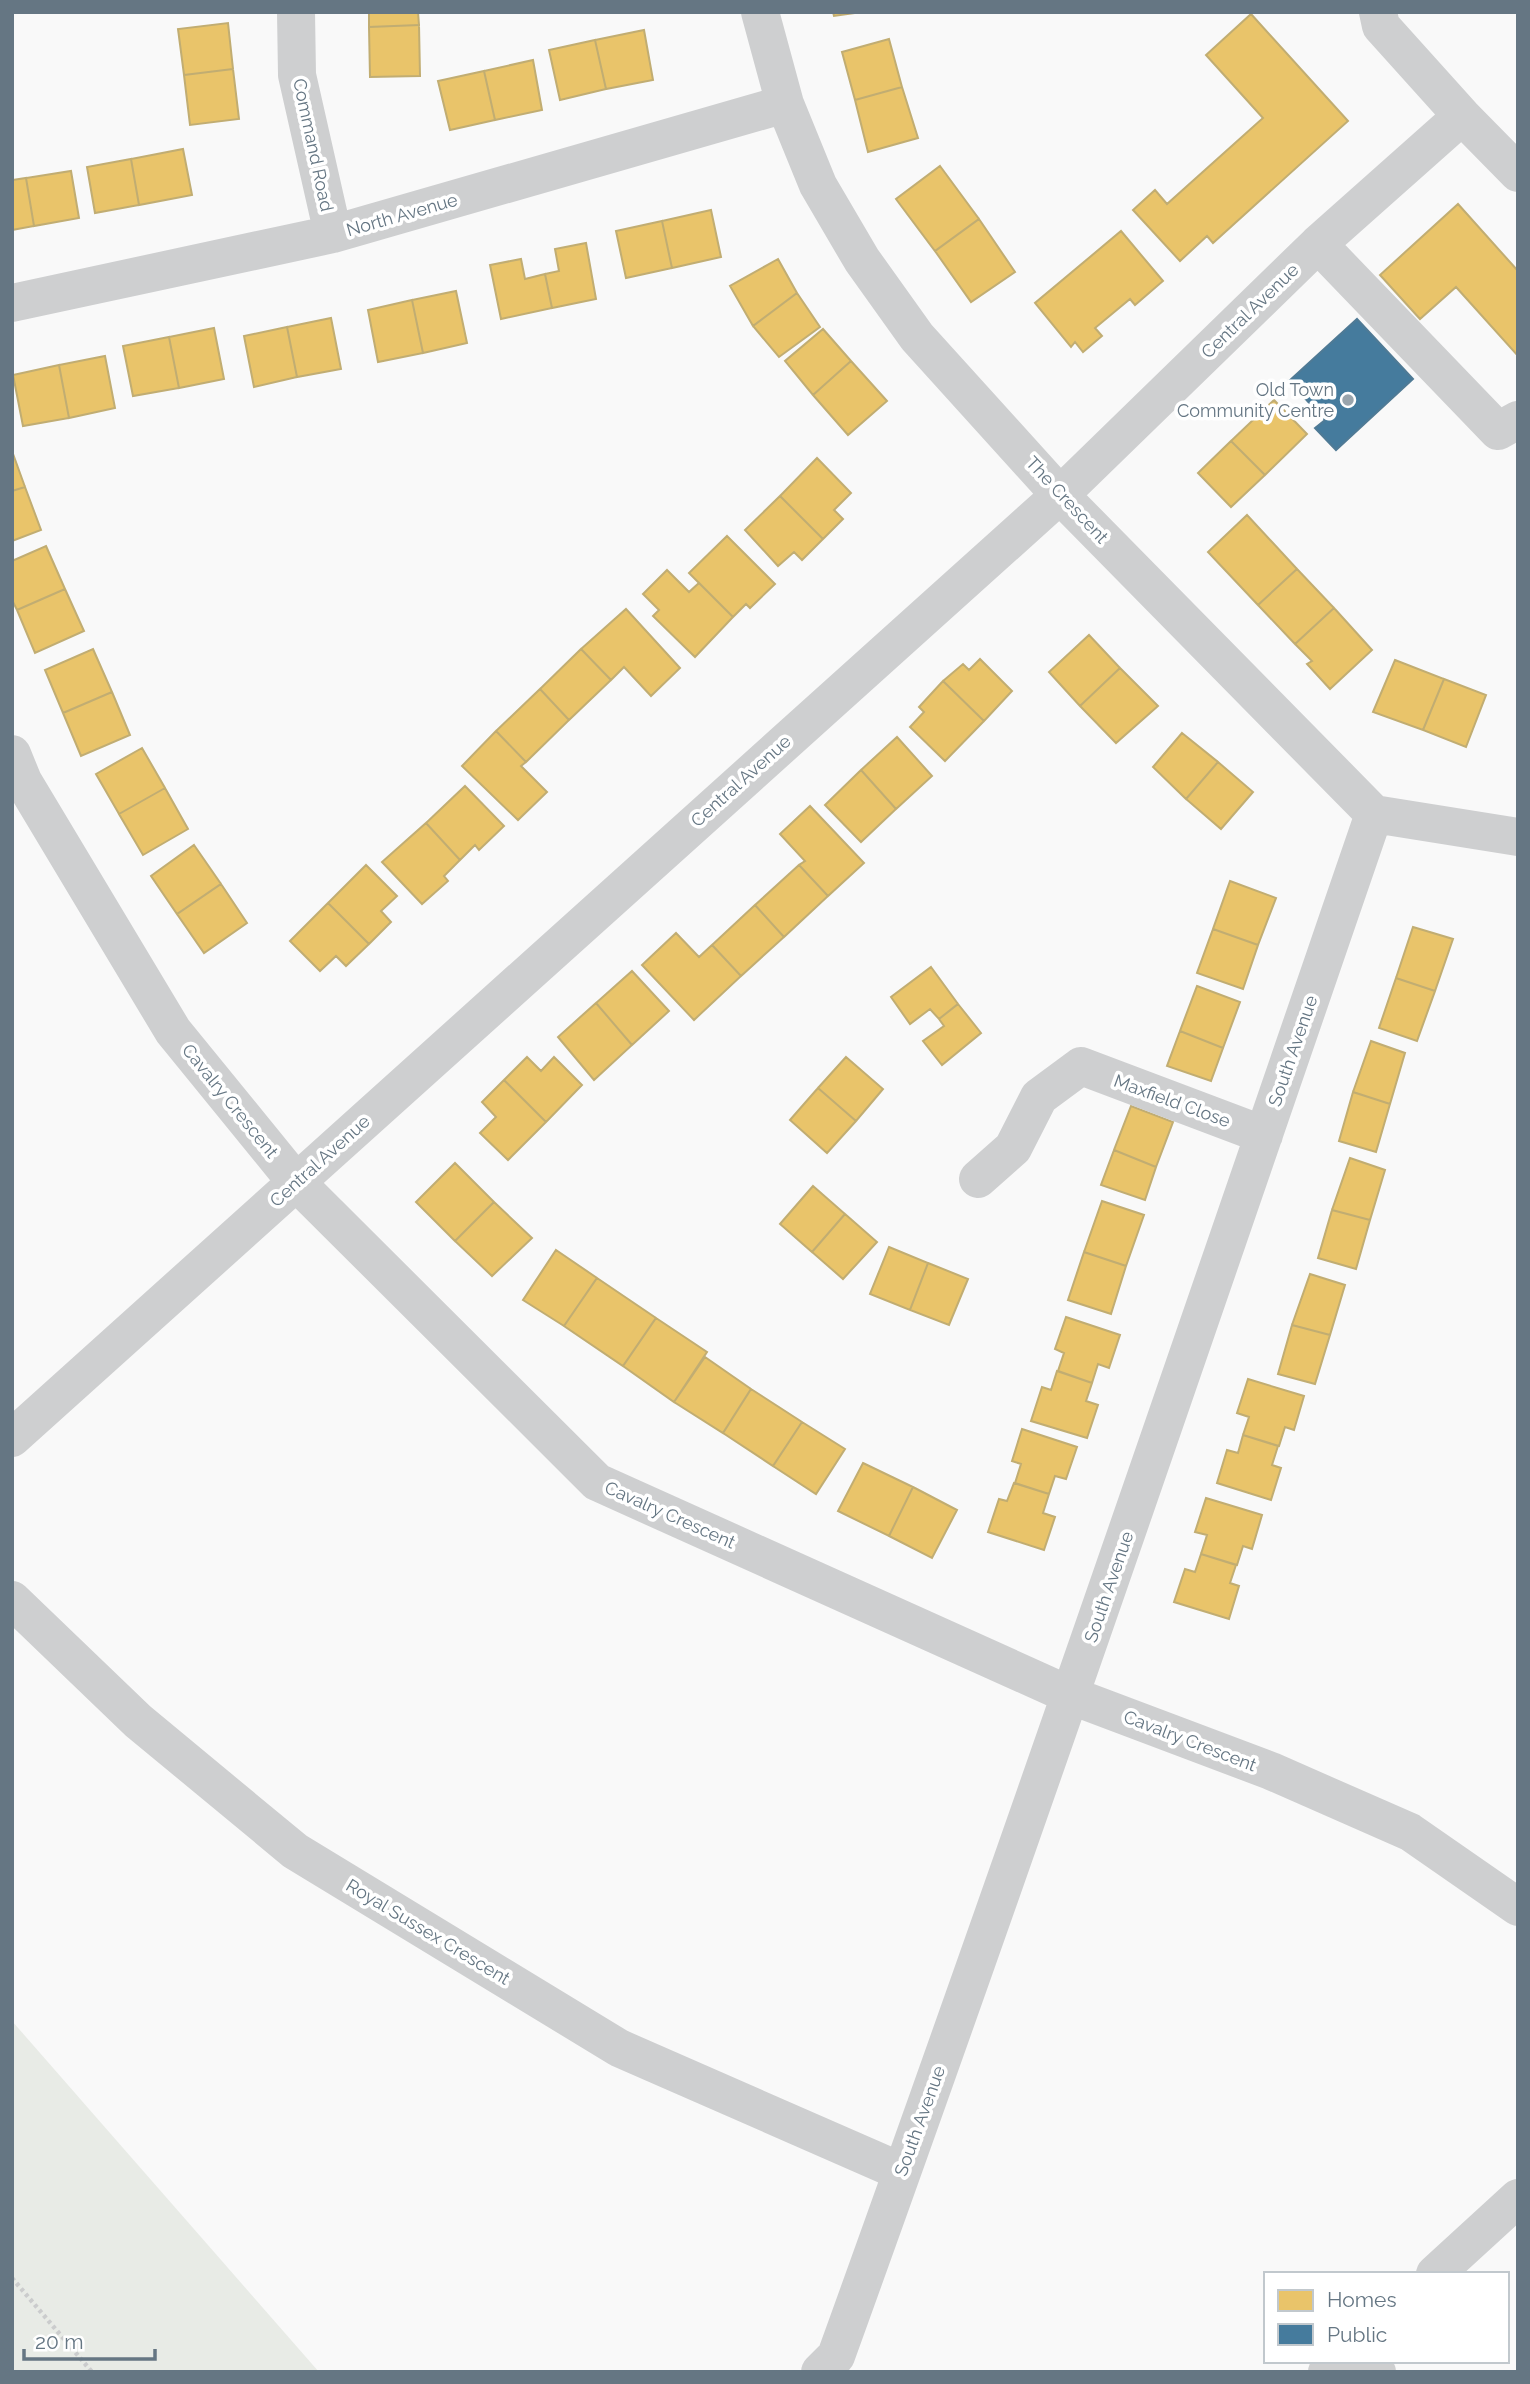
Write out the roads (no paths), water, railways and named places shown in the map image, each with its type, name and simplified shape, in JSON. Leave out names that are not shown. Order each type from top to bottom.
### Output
[{"type":"street","name":"Command Road","points":[[296,12],[297,75],[333,234]]},
{"type":"street","name":"The Crescent","points":[[760,12],[785,104],[818,185],[862,260],[917,337],[1060,495],[1374,814]]},
{"type":"street","points":[[1378,12],[1381,26],[1462,116],[1518,173]]},
{"type":"street","name":"North Avenue","points":[[12,303],[333,234],[785,104]]},
{"type":"street","name":"Central Avenue","points":[[12,1438],[1060,495],[1318,244],[1462,116]]},
{"type":"street","points":[[1318,244],[1498,431],[1518,420]]},
{"type":"street","name":"Cavalry Crescent","points":[[12,754],[23,781],[173,1031],[296,1182],[597,1482],[1072,1696],[1271,1772],[1410,1832],[1518,1907]]},
{"type":"street","points":[[1374,814],[1518,837]]},
{"type":"street","name":"South Avenue","points":[[833,2367],[1072,1696],[1374,814]]},
{"type":"street","name":"Maxfield Close","points":[[978,1179],[1013,1148],[1040,1097],[1079,1054],[1264,1135]]},
{"type":"street","name":"Royal Sussex Crescent","points":[[16,1611],[138,1721],[295,1851],[618,2048],[902,2172]]},
{"type":"street","points":[[1437,2272],[1518,2198]]},
{"type":"place","name":"Old Town Community Centre","points":[[1348,400]]}]
